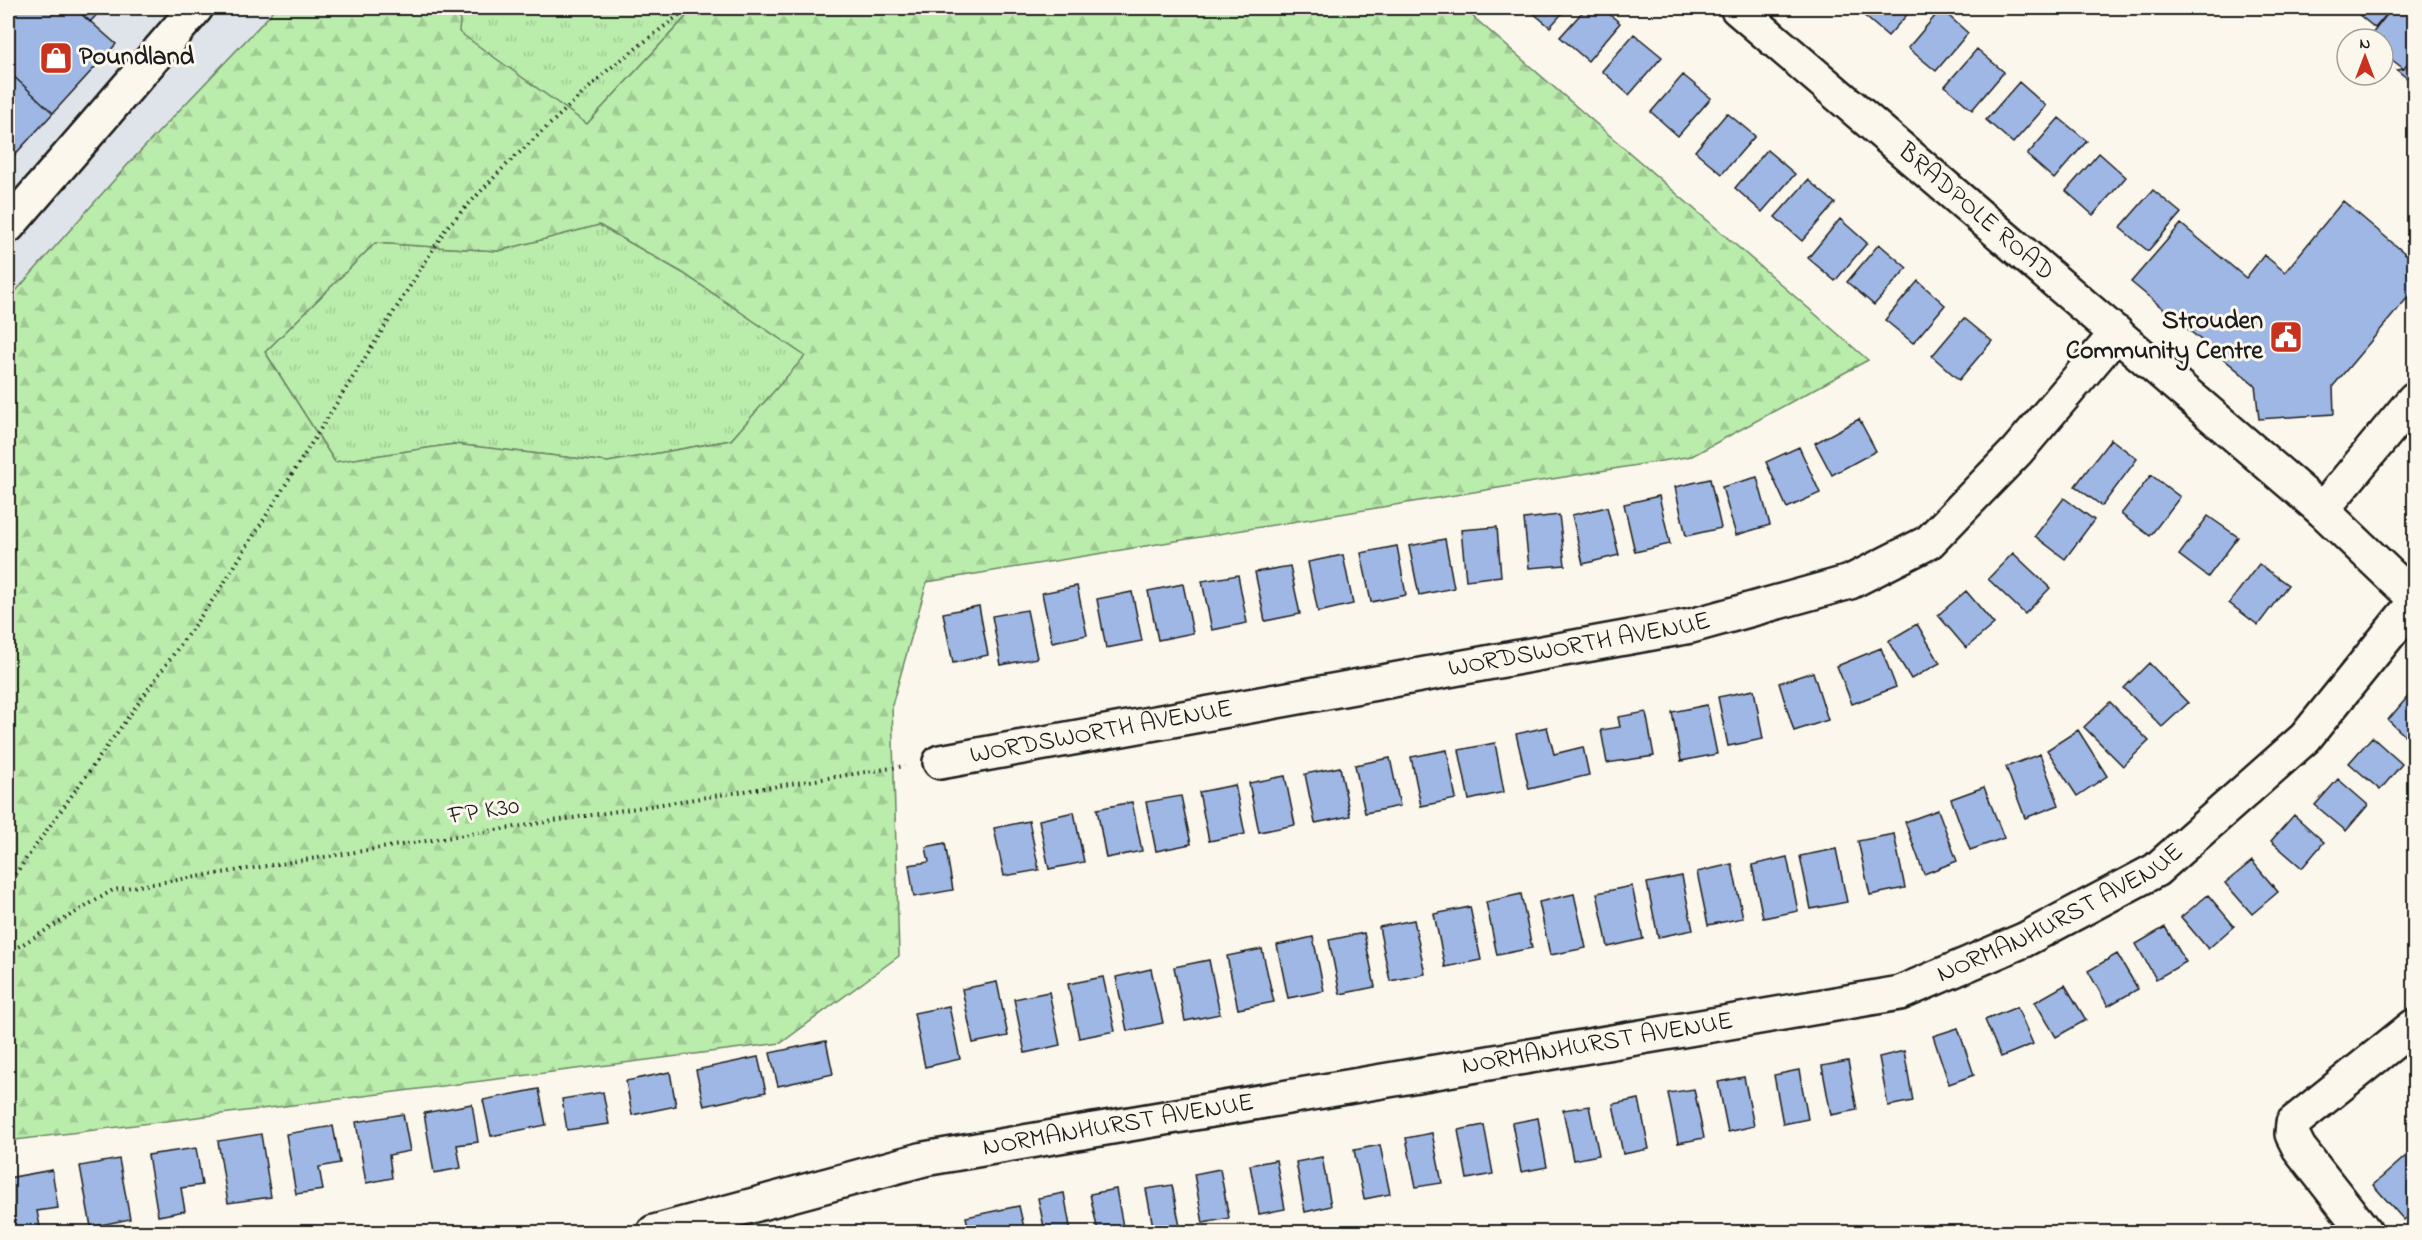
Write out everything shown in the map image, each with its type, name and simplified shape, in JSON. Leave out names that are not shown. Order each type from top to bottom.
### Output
[{"type":"street","points":[[8,226],[196,8]]},
{"type":"street","name":"BRADPOLE ROAD","points":[[1737,8],[2322,510],[2415,598]]},
{"type":"street","name":"WORDSWORTH AVENUE","points":[[926,763],[1691,626],[1850,582],[1929,542],[2017,451],[2117,333]]},
{"type":"street","points":[[2322,510],[2415,399]]},
{"type":"street","name":"NORMANHURST AVENUE","points":[[654,1233],[924,1159],[1900,993],[2024,940],[2156,870],[2305,738],[2415,603]]},
{"type":"street","points":[[2365,1233],[2299,1148],[2292,1134],[2292,1122],[2415,1026]]},
{"type":"path","points":[[8,884],[219,591],[447,227],[503,168],[608,70],[688,8]]},
{"type":"path","name":"FP K30","points":[[8,953],[113,890],[926,763]]},
{"type":"shaded area","points":[[8,8],[273,8],[270,15],[131,161],[8,300]]},
{"type":"green space","points":[[273,8],[461,8],[459,32],[587,124],[694,8],[1463,8],[1868,360],[1692,456],[927,582],[892,705],[899,956],[781,1043],[8,1141],[8,300],[131,161],[270,15]],"holes":[[[599,225],[683,273],[805,356],[731,440],[608,462],[454,444],[335,462],[265,352],[375,243],[498,251]]]},
{"type":"green space","points":[[461,8],[694,8],[587,124],[458,32]]},
{"type":"green space","points":[[599,225],[683,273],[806,356],[731,440],[608,462],[454,444],[335,462],[265,352],[375,243],[498,251]]},
{"type":"building","name":"Poundland","points":[[8,8],[75,8],[116,44],[53,113],[8,71]]},
{"type":"building","points":[[75,8],[103,8],[90,22]]},
{"type":"building","points":[[1527,8],[1567,8],[1550,27]]},
{"type":"building","points":[[1586,8],[1602,8],[1620,23],[1588,61],[1560,37]]},
{"type":"building","points":[[1865,8],[1913,8],[1888,36],[1861,13]]},
{"type":"building","points":[[2351,8],[2392,8],[2374,27]]},
{"type":"building","points":[[2392,8],[2399,8],[2414,19],[2414,55],[2404,69],[2395,62],[2395,27],[2377,27]]},
{"type":"building","points":[[1941,9],[1968,33],[1936,71],[1908,48]]},
{"type":"building","points":[[1634,34],[1662,57],[1629,95],[1602,71]]},
{"type":"building","points":[[1977,49],[2004,72],[1972,110],[1945,86]]},
{"type":"building","points":[[2414,55],[2414,84],[2397,70],[2404,69]]},
{"type":"building","points":[[8,71],[53,113],[8,162]]},
{"type":"building","points":[[1683,75],[1711,98],[1678,136],[1651,112]]},
{"type":"building","points":[[2019,82],[2046,106],[2013,143],[1986,120]]},
{"type":"building","points":[[1727,113],[1755,136],[1722,174],[1695,151]]},
{"type":"building","points":[[2059,118],[2087,141],[2054,179],[2027,155]]},
{"type":"building","points":[[1767,150],[1795,174],[1762,212],[1735,188]]},
{"type":"building","points":[[2099,153],[2126,177],[2093,215],[2066,191]]},
{"type":"building","points":[[1808,180],[1835,203],[1802,241],[1775,217]]},
{"type":"building","points":[[2153,190],[2181,213],[2148,251],[2120,228]]},
{"type":"building","name":"Strouden Community Centre","points":[[2343,201],[2414,261],[2414,290],[2333,386],[2334,414],[2259,419],[2255,385],[2131,282],[2181,224],[2246,278],[2264,255],[2285,272]]},
{"type":"building","points":[[1840,219],[1867,243],[1835,281],[1808,258]]},
{"type":"building","points":[[1879,244],[1907,268],[1874,305],[1847,282]]},
{"type":"building","points":[[1918,281],[1945,305],[1913,343],[1885,320]]},
{"type":"building","points":[[1964,318],[1992,341],[1959,380],[1932,356]]},
{"type":"building","points":[[1859,419],[1876,451],[1832,475],[1815,443]]},
{"type":"building","points":[[2111,439],[2137,459],[2102,506],[2075,486]]},
{"type":"building","points":[[1799,447],[1820,493],[1787,508],[1766,462]]},
{"type":"building","points":[[2151,475],[2180,497],[2150,536],[2121,514]]},
{"type":"building","points":[[1757,477],[1770,525],[1736,535],[1722,487]]},
{"type":"building","points":[[1710,479],[1721,528],[1686,536],[1675,487]]},
{"type":"building","points":[[1659,496],[1670,544],[1635,552],[1624,504]]},
{"type":"building","points":[[2064,498],[2094,520],[2065,559],[2035,536]]},
{"type":"building","points":[[1607,507],[1619,555],[1583,564],[1572,515]]},
{"type":"building","points":[[1559,515],[1565,565],[1529,568],[1524,519]]},
{"type":"building","points":[[2208,516],[2238,537],[2208,577],[2179,555]]},
{"type":"building","points":[[1497,527],[1501,576],[1466,580],[1461,530]]},
{"type":"building","points":[[1445,539],[1454,588],[1419,595],[1409,546]]},
{"type":"building","points":[[1397,546],[1406,595],[1371,602],[1361,553]]},
{"type":"building","points":[[2013,553],[2050,588],[2025,614],[1988,579]]},
{"type":"building","points":[[1343,555],[1353,604],[1318,612],[1308,562]]},
{"type":"building","points":[[2259,564],[2288,585],[2258,625],[2229,603]]},
{"type":"building","points":[[1290,566],[1300,614],[1265,621],[1255,572]]},
{"type":"building","points":[[1238,575],[1247,623],[1212,630],[1202,581]]},
{"type":"building","points":[[1183,584],[1193,633],[1158,640],[1148,591]]},
{"type":"building","points":[[1077,586],[1087,635],[1052,642],[1042,593]]},
{"type":"building","points":[[1966,591],[1994,624],[1966,648],[1938,615]]},
{"type":"building","points":[[1132,592],[1142,641],[1106,648],[1097,599]]},
{"type":"building","points":[[979,606],[988,655],[953,663],[943,613]]},
{"type":"building","points":[[1027,610],[1037,658],[1001,665],[992,616]]},
{"type":"building","points":[[1917,624],[1940,663],[1911,679],[1888,641]]},
{"type":"building","points":[[1881,648],[1896,687],[1852,704],[1837,666]]},
{"type":"building","points":[[2149,663],[2188,703],[2162,727],[2124,688]]},
{"type":"building","points":[[1813,672],[1828,720],[1794,731],[1779,683]]},
{"type":"building","points":[[1754,690],[1763,739],[1728,746],[1718,697]]},
{"type":"building","points":[[2410,694],[2414,698],[2414,744],[2388,720]]},
{"type":"building","points":[[2110,702],[2149,741],[2123,766],[2084,727]]},
{"type":"building","points":[[1707,705],[1717,754],[1681,761],[1672,712]]},
{"type":"building","points":[[1646,712],[1654,756],[1607,763],[1601,730],[1620,727],[1618,717]]},
{"type":"building","points":[[1547,727],[1554,754],[1583,747],[1589,775],[1529,789],[1516,734]]},
{"type":"building","points":[[2078,730],[2107,776],[2077,796],[2047,750]]},
{"type":"building","points":[[2372,737],[2402,764],[2380,790],[2349,763]]},
{"type":"building","points":[[1495,743],[1504,792],[1469,800],[1459,750]]},
{"type":"building","points":[[1447,750],[1456,799],[1421,806],[1411,757]]},
{"type":"building","points":[[2040,754],[2059,805],[2025,818],[2006,767]]},
{"type":"building","points":[[1390,758],[1400,806],[1365,813],[1355,765]]},
{"type":"building","points":[[1340,767],[1350,816],[1315,823],[1305,774]]},
{"type":"building","points":[[1285,776],[1295,825],[1259,832],[1249,783]]},
{"type":"building","points":[[2338,779],[2368,805],[2346,831],[2315,805]]},
{"type":"building","points":[[1235,785],[1245,834],[1209,841],[1199,792]]},
{"type":"building","points":[[1984,787],[2004,838],[1970,850],[1951,799]]},
{"type":"building","points":[[1181,796],[1191,844],[1156,851],[1146,802]]},
{"type":"building","points":[[1132,802],[1142,851],[1106,858],[1097,809]]},
{"type":"building","points":[[1938,810],[1957,861],[1924,874],[1905,822]]},
{"type":"building","points":[[1074,812],[1084,862],[1049,869],[1039,820]]},
{"type":"building","points":[[2294,815],[2324,842],[2302,868],[2271,841]]},
{"type":"building","points":[[1029,821],[1039,870],[1004,876],[994,828]]},
{"type":"building","points":[[1894,834],[1905,888],[1870,895],[1858,841]]},
{"type":"building","points":[[945,843],[953,890],[914,897],[909,865],[929,862],[926,847]]},
{"type":"building","points":[[1836,849],[1847,902],[1811,909],[1800,856]]},
{"type":"building","points":[[1787,857],[1798,911],[1763,918],[1752,865]]},
{"type":"building","points":[[2252,861],[2278,892],[2252,914],[2225,883]]},
{"type":"building","points":[[1732,864],[1743,918],[1708,925],[1697,872]]},
{"type":"building","points":[[1682,876],[1693,930],[1658,937],[1647,883]]},
{"type":"building","points":[[1632,886],[1643,939],[1608,947],[1597,893]]},
{"type":"building","points":[[1521,894],[1532,948],[1497,955],[1486,902]]},
{"type":"building","points":[[1574,894],[1586,948],[1550,955],[1539,902]]},
{"type":"building","points":[[2208,895],[2234,926],[2208,949],[2181,917]]},
{"type":"building","points":[[1470,907],[1481,960],[1445,967],[1434,914]]},
{"type":"building","points":[[1414,920],[1425,974],[1390,981],[1379,927]]},
{"type":"building","points":[[2165,927],[2186,962],[2156,979],[2136,944]]},
{"type":"building","points":[[1364,933],[1375,987],[1340,994],[1329,940]]},
{"type":"building","points":[[1313,937],[1324,991],[1288,998],[1277,945]]},
{"type":"building","points":[[1262,949],[1274,1002],[1238,1009],[1227,956]]},
{"type":"building","points":[[2117,954],[2138,989],[2108,1006],[2088,971]]},
{"type":"building","points":[[1209,960],[1220,1014],[1185,1021],[1174,967]]},
{"type":"building","points":[[1151,969],[1163,1023],[1127,1031],[1116,977]]},
{"type":"building","points":[[1103,977],[1115,1031],[1079,1038],[1068,984]]},
{"type":"building","points":[[997,982],[1008,1036],[973,1043],[962,989]]},
{"type":"building","points":[[2065,985],[2086,1020],[2056,1037],[2035,1002]]},
{"type":"building","points":[[1049,992],[1060,1045],[1025,1053],[1014,999]]},
{"type":"building","points":[[949,1006],[960,1059],[925,1067],[914,1013]]},
{"type":"building","points":[[2017,1007],[2033,1044],[2001,1057],[1985,1020]]},
{"type":"building","points":[[1958,1028],[1974,1075],[1949,1084],[1933,1036]]},
{"type":"building","points":[[826,1041],[833,1074],[778,1086],[770,1053]]},
{"type":"building","points":[[1904,1051],[1913,1101],[1888,1106],[1879,1057]]},
{"type":"building","points":[[758,1057],[766,1092],[704,1106],[696,1070]]},
{"type":"building","points":[[1848,1061],[1857,1110],[1831,1115],[1822,1066]]},
{"type":"building","points":[[1799,1070],[1808,1119],[1783,1124],[1774,1075]]},
{"type":"building","points":[[670,1072],[676,1106],[632,1115],[626,1081]]},
{"type":"building","points":[[1744,1077],[1754,1126],[1728,1132],[1718,1082]]},
{"type":"building","points":[[539,1089],[546,1125],[491,1136],[483,1100]]},
{"type":"building","points":[[1694,1089],[1704,1138],[1678,1143],[1668,1093]]},
{"type":"building","points":[[603,1092],[609,1124],[567,1130],[562,1099]]},
{"type":"building","points":[[1639,1099],[1649,1149],[1623,1154],[1613,1104]]},
{"type":"building","points":[[472,1104],[478,1142],[457,1145],[461,1168],[434,1173],[424,1113]]},
{"type":"building","points":[[1589,1106],[1599,1155],[1573,1160],[1563,1110]]},
{"type":"building","points":[[403,1114],[410,1151],[389,1155],[392,1178],[366,1183],[356,1122]]},
{"type":"building","points":[[1538,1118],[1547,1167],[1521,1172],[1512,1123]]},
{"type":"building","points":[[1484,1125],[1493,1174],[1467,1179],[1458,1130]]},
{"type":"building","points":[[333,1126],[340,1163],[319,1167],[323,1190],[296,1194],[286,1134]]},
{"type":"building","points":[[1432,1133],[1442,1183],[1416,1187],[1406,1138]]},
{"type":"building","points":[[261,1134],[271,1197],[228,1203],[218,1141]]},
{"type":"building","points":[[1380,1145],[1390,1194],[1364,1199],[1354,1150]]},
{"type":"building","points":[[196,1148],[202,1185],[181,1188],[185,1211],[158,1216],[148,1155]]},
{"type":"building","points":[[2414,1149],[2414,1211],[2404,1220],[2373,1185]]},
{"type":"building","points":[[1322,1157],[1331,1206],[1305,1212],[1296,1162]]},
{"type":"building","points":[[119,1159],[130,1219],[91,1227],[80,1166]]},
{"type":"building","points":[[1276,1160],[1285,1209],[1259,1214],[1250,1165]]},
{"type":"building","points":[[1220,1169],[1229,1218],[1203,1223],[1194,1174]]},
{"type":"building","points":[[52,1170],[58,1208],[37,1211],[41,1232],[13,1232],[8,1178]]},
{"type":"building","points":[[1172,1185],[1181,1232],[1154,1232],[1146,1189]]},
{"type":"building","points":[[1116,1189],[1124,1232],[1098,1232],[1090,1194]]},
{"type":"building","points":[[1064,1193],[1071,1232],[1045,1232],[1038,1198]]},
{"type":"building","points":[[1019,1206],[1025,1232],[969,1232],[966,1217]]},
{"type":"building","points":[[2315,1223],[2320,1232],[2297,1232]]},
{"type":"place","name":"Poundland","points":[[56,58]]},
{"type":"place","name":"Strouden Community Centre","points":[[2286,337]]}]
